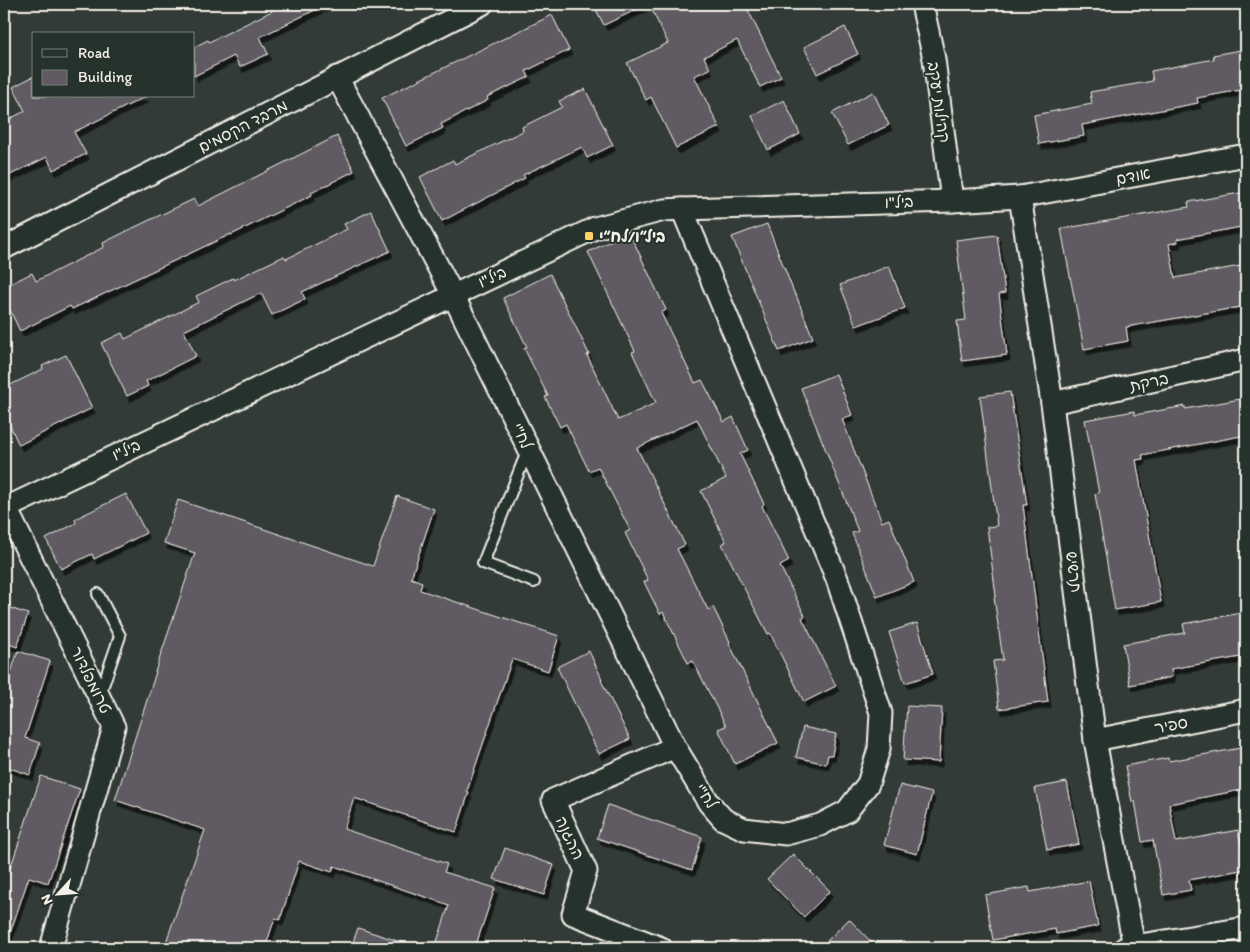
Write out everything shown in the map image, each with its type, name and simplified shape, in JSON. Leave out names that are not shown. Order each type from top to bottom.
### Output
[{"type":"street","name":"מרבד הקסמים","points":[[4,248],[482,4]]},
{"type":"street","name":"קהילות יעקב","points":[[922,4],[934,59],[952,201]]},
{"type":"street","name":"לח\"י","points":[[337,78],[452,295],[676,747],[709,803],[723,819],[744,829],[786,834],[820,825],[847,811],[868,784],[880,749],[881,713],[837,579],[682,209]]},
{"type":"street","name":"אודם","points":[[1020,197],[1246,155]]},
{"type":"street","name":"ביל\"ו","points":[[5,508],[595,228],[664,210],[952,201],[1020,197]]},
{"type":"street","name":"תרשיש","points":[[1020,197],[1052,403],[1095,740],[1129,947]]},
{"type":"street","name":"ברקת","points":[[1052,403],[1246,360]]},
{"type":"street","name":"טרומפלדור","points":[[5,508],[114,727],[51,948]]},
{"type":"street","name":"ספיר","points":[[1095,740],[1246,710]]},
{"type":"street","name":"ההגנה","points":[[661,948],[573,914],[586,871],[552,800],[676,747]]},
{"type":"street","points":[[1129,947],[1246,928]]},
{"type":"lane","points":[[528,448],[483,563],[534,582]]},
{"type":"lane","points":[[98,594],[120,636],[99,697]]},
{"type":"building","points":[[268,4],[327,4],[260,37],[268,54],[240,67],[234,56],[195,76],[195,46],[208,40],[209,42],[272,11]]},
{"type":"building","points":[[593,4],[648,4],[604,25]]},
{"type":"building","points":[[649,4],[745,4],[781,77],[760,87],[737,40],[704,57],[710,69],[694,76],[719,127],[676,148],[651,97],[646,100],[627,63],[668,43]]},
{"type":"building","points":[[552,15],[569,50],[526,71],[529,77],[487,97],[488,100],[441,124],[443,128],[406,146],[382,98]]},
{"type":"building","points":[[845,27],[858,54],[817,74],[804,47]]},
{"type":"building","points":[[1246,49],[1246,89],[1197,98],[1198,103],[1082,125],[1084,136],[1039,144],[1034,115],[1092,104],[1090,92],[1153,81],[1151,71],[1214,59],[1213,55]]},
{"type":"building","points":[[32,77],[32,98],[143,98],[74,132],[86,154],[53,170],[47,157],[4,178],[4,122],[25,111],[13,87]]},
{"type":"building","points":[[585,89],[613,145],[587,158],[582,147],[523,175],[525,178],[442,221],[420,177],[453,160],[455,164],[523,131],[522,127],[562,107],[559,101]]},
{"type":"building","points":[[873,92],[889,125],[848,145],[832,113]]},
{"type":"building","points":[[784,100],[800,134],[768,150],[752,116]]},
{"type":"building","points":[[337,136],[354,171],[311,193],[312,195],[231,235],[72,309],[70,306],[20,331],[4,298],[4,287],[32,273],[36,281],[104,247],[103,243],[133,228],[194,199],[198,206]]},
{"type":"building","points":[[1246,192],[1246,226],[1177,239],[1178,242],[1169,244],[1175,278],[1240,266],[1246,306],[1126,327],[1128,341],[1084,349],[1061,229],[1189,207],[1188,202]]},
{"type":"building","points":[[371,211],[390,251],[302,292],[305,299],[272,315],[261,293],[184,331],[196,356],[146,381],[148,386],[127,396],[101,343],[122,333],[125,339],[199,302],[196,296],[284,256],[286,259],[347,229],[344,224]]},
{"type":"building","points":[[767,224],[813,338],[779,351],[732,237]]},
{"type":"building","points":[[629,232],[666,310],[661,313],[695,383],[702,380],[724,422],[733,417],[748,450],[740,454],[764,504],[762,506],[789,561],[780,566],[805,616],[802,618],[836,686],[804,702],[770,633],[768,634],[722,544],[726,542],[701,491],[726,478],[697,419],[637,448],[685,545],[677,549],[708,610],[713,607],[778,743],[735,764],[718,729],[726,726],[693,661],[688,663],[663,612],[660,614],[644,582],[648,580],[625,533],[630,530],[598,467],[589,471],[566,424],[560,427],[545,397],[548,396],[524,348],[527,347],[503,298],[550,274],[589,354],[587,355],[618,420],[656,403],[632,352],[635,351],[588,252]]},
{"type":"building","points":[[997,235],[1005,293],[999,294],[1007,355],[962,361],[957,321],[966,320],[956,240]]},
{"type":"building","points":[[889,266],[905,308],[856,326],[840,285]]},
{"type":"building","points":[[66,355],[92,408],[19,445],[4,413],[4,388],[43,369],[42,366]]},
{"type":"building","points":[[836,374],[852,415],[842,419],[882,522],[889,519],[914,582],[877,597],[852,533],[858,531],[801,388]]},
{"type":"building","points":[[1010,392],[1027,505],[1023,505],[1048,702],[999,709],[993,661],[1003,660],[987,527],[997,526],[980,396]]},
{"type":"building","points":[[1246,398],[1246,435],[1142,455],[1143,459],[1136,460],[1161,602],[1115,610],[1095,494],[1099,493],[1085,420],[1134,411],[1135,415],[1185,406],[1185,409]]},
{"type":"building","points":[[126,494],[146,533],[94,559],[92,554],[61,569],[46,539],[76,523],[75,519]]},
{"type":"building","points":[[397,496],[434,509],[411,578],[422,582],[420,590],[559,636],[548,671],[512,659],[467,791],[469,792],[456,832],[354,798],[344,829],[447,864],[444,872],[495,888],[475,948],[435,948],[449,905],[334,866],[332,872],[299,861],[280,920],[275,918],[265,948],[164,948],[205,830],[115,800],[195,553],[164,543],[178,500],[373,566]]},
{"type":"building","points":[[4,606],[28,614],[17,647],[4,642]]},
{"type":"building","points":[[1246,612],[1246,656],[1171,669],[1172,677],[1130,685],[1123,644],[1185,633],[1183,624]]},
{"type":"building","points":[[917,623],[933,674],[905,683],[889,632]]},
{"type":"building","points":[[18,651],[50,661],[25,738],[40,743],[30,775],[4,766],[4,694]]},
{"type":"building","points":[[589,651],[630,739],[599,754],[557,667]]},
{"type":"building","points":[[907,706],[942,708],[939,762],[903,760]]},
{"type":"building","points":[[803,727],[836,734],[832,755],[828,755],[826,764],[796,757]]},
{"type":"building","points":[[1246,747],[1246,789],[1169,804],[1176,842],[1238,830],[1246,869],[1189,880],[1191,890],[1163,895],[1153,840],[1142,842],[1135,801],[1132,802],[1125,766],[1168,758],[1169,761]]},
{"type":"building","points":[[41,776],[80,789],[48,883],[29,877],[7,942],[4,941],[4,887]]},
{"type":"building","points":[[1067,782],[1079,844],[1047,850],[1035,788]]},
{"type":"building","points":[[900,785],[932,793],[917,854],[884,845]]},
{"type":"building","points":[[608,805],[702,837],[692,870],[597,838]]},
{"type":"building","points":[[505,848],[554,865],[544,895],[494,879]]},
{"type":"building","points":[[793,854],[830,891],[804,917],[767,879]]},
{"type":"building","points":[[1089,881],[1098,926],[1056,934],[1055,929],[993,940],[985,895],[1029,887],[1030,892]]},
{"type":"building","points":[[849,919],[877,948],[820,948]]},
{"type":"building","points":[[358,928],[410,945],[409,948],[351,948]]},
{"type":"place","name":"ביל״ו/לח״י","points":[[589,236]]}]
